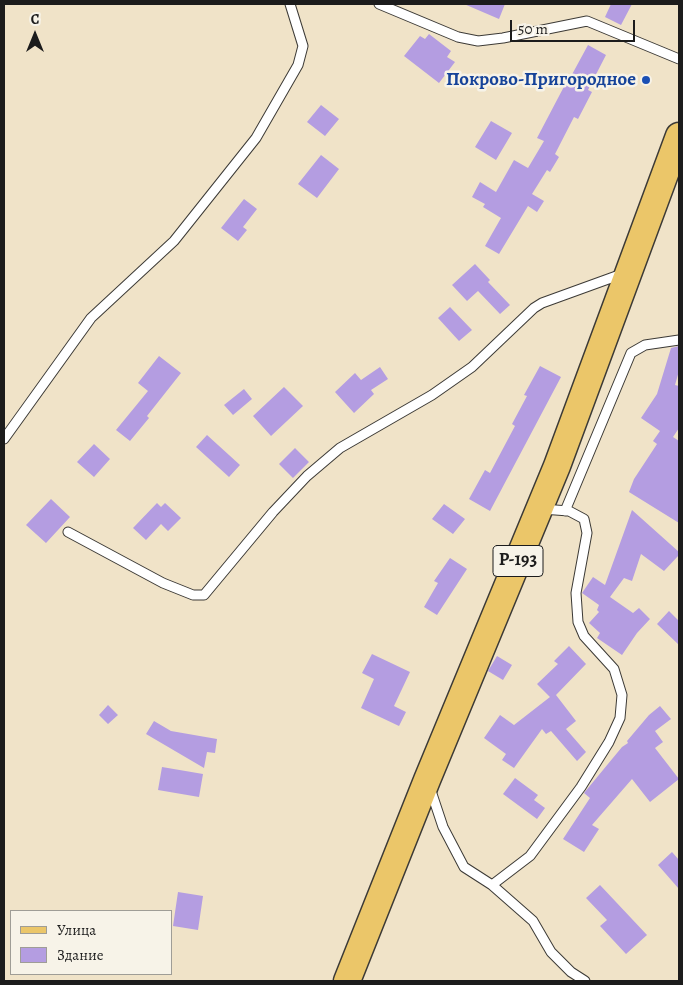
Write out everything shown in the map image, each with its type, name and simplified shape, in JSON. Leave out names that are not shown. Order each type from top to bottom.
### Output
[{"type":"main road","name":"Р-193","points":[[347,981],[427,780],[560,457],[679,136]]},
{"type":"lane","points":[[4,439],[91,318],[174,242],[256,138],[298,65],[303,46],[290,4]]},
{"type":"lane","points":[[379,4],[458,37],[478,41],[503,38],[587,21],[679,59]]},
{"type":"lane","points":[[68,532],[163,582],[193,595],[204,595],[273,512],[307,476],[340,448],[432,395],[472,367],[534,308],[542,303],[630,271]]},
{"type":"lane","points":[[564,511],[632,353],[645,345],[679,340]]},
{"type":"lane","points":[[492,885],[530,856],[581,787],[609,742],[620,718],[622,695],[614,669],[584,636],[578,622],[576,593],[587,533],[584,519],[569,511],[539,509]]},
{"type":"lane","points":[[427,780],[443,827],[464,867],[492,885],[533,921],[551,952],[570,972],[584,981]]},
{"type":"building","points":[[464,4],[505,4],[499,19]]},
{"type":"building","points":[[611,4],[632,4],[621,25],[605,17]]},
{"type":"building","points":[[429,34],[451,51],[447,57],[455,62],[439,83],[404,56],[420,36],[425,39]]},
{"type":"building","points":[[588,45],[606,55],[588,90],[592,92],[578,119],[574,117],[555,154],[559,157],[550,172],[547,170],[532,194],[544,201],[537,212],[528,206],[499,254],[485,246],[501,218],[483,207],[485,204],[472,197],[480,182],[496,192],[514,160],[528,168],[544,141],[537,138]]},
{"type":"building","points":[[321,105],[339,119],[325,136],[307,122]]},
{"type":"building","points":[[491,121],[512,133],[496,160],[475,147]]},
{"type":"building","points":[[321,155],[339,169],[317,198],[298,184]]},
{"type":"building","points":[[244,199],[257,209],[243,227],[247,230],[238,241],[221,228]]},
{"type":"building","points":[[475,264],[490,280],[488,282],[510,305],[500,314],[478,291],[467,301],[452,285]]},
{"type":"building","points":[[450,307],[472,330],[459,341],[438,318]]},
{"type":"building","points":[[679,346],[679,371],[675,385],[679,386],[679,428],[673,437],[679,441],[679,523],[629,492],[634,479],[657,444],[653,441],[660,431],[641,418],[657,394],[671,348]]},
{"type":"building","points":[[159,356],[181,373],[130,441],[116,430],[148,391],[138,383]]},
{"type":"building","points":[[540,366],[561,377],[490,511],[469,499],[485,470],[490,473],[515,426],[512,424],[527,396],[524,395]]},
{"type":"building","points":[[380,367],[388,379],[371,390],[374,394],[354,413],[335,392],[355,373],[361,380]]},
{"type":"building","points":[[284,387],[303,406],[271,436],[253,416]]},
{"type":"building","points":[[244,389],[252,399],[233,415],[224,405]]},
{"type":"building","points":[[207,435],[240,465],[229,477],[196,447]]},
{"type":"building","points":[[94,444],[110,459],[94,477],[77,462]]},
{"type":"building","points":[[295,448],[309,462],[293,478],[279,464]]},
{"type":"building","points":[[51,499],[70,517],[46,543],[26,525]]},
{"type":"building","points":[[157,503],[161,507],[165,503],[181,518],[168,531],[161,524],[146,540],[133,528]]},
{"type":"building","points":[[444,504],[465,519],[453,534],[432,519]]},
{"type":"building","points":[[632,510],[679,552],[679,555],[664,571],[641,554],[632,581],[624,578],[610,597],[633,613],[639,608],[650,619],[637,633],[622,655],[597,638],[600,633],[589,623],[599,612],[597,610],[599,605],[582,593],[593,577],[605,585]]},
{"type":"building","points":[[450,558],[467,569],[437,615],[424,607],[438,583],[434,581]]},
{"type":"building","points":[[669,611],[679,621],[679,645],[657,624]]},
{"type":"building","points":[[569,646],[586,664],[556,695],[576,721],[566,729],[586,752],[577,761],[551,731],[546,734],[542,729],[514,768],[502,760],[506,754],[484,738],[500,715],[514,725],[550,697],[537,684],[558,664],[554,661]]},
{"type":"building","points":[[372,654],[410,672],[394,706],[406,712],[399,726],[361,708],[374,679],[362,673]]},
{"type":"building","points":[[497,656],[512,665],[503,680],[488,671]]},
{"type":"building","points":[[108,705],[118,715],[108,724],[99,715]]},
{"type":"building","points":[[660,706],[671,719],[655,731],[663,742],[655,748],[679,779],[650,802],[632,779],[592,825],[599,829],[584,852],[563,839],[590,798],[584,793],[622,747],[628,743],[627,741],[649,715]]},
{"type":"building","points":[[154,721],[171,731],[217,739],[215,753],[207,752],[204,768],[146,734]]},
{"type":"building","points":[[162,767],[203,774],[199,797],[158,790]]},
{"type":"building","points":[[515,778],[538,795],[534,800],[545,808],[537,819],[503,794]]},
{"type":"building","points":[[672,852],[679,860],[679,889],[658,865]]},
{"type":"building","points":[[600,885],[647,935],[626,954],[600,926],[607,920],[586,898]]},
{"type":"building","points":[[178,892],[203,896],[198,930],[173,926]]},
{"type":"place","name":"Покрово-Пригородное","points":[[646,80]]}]
